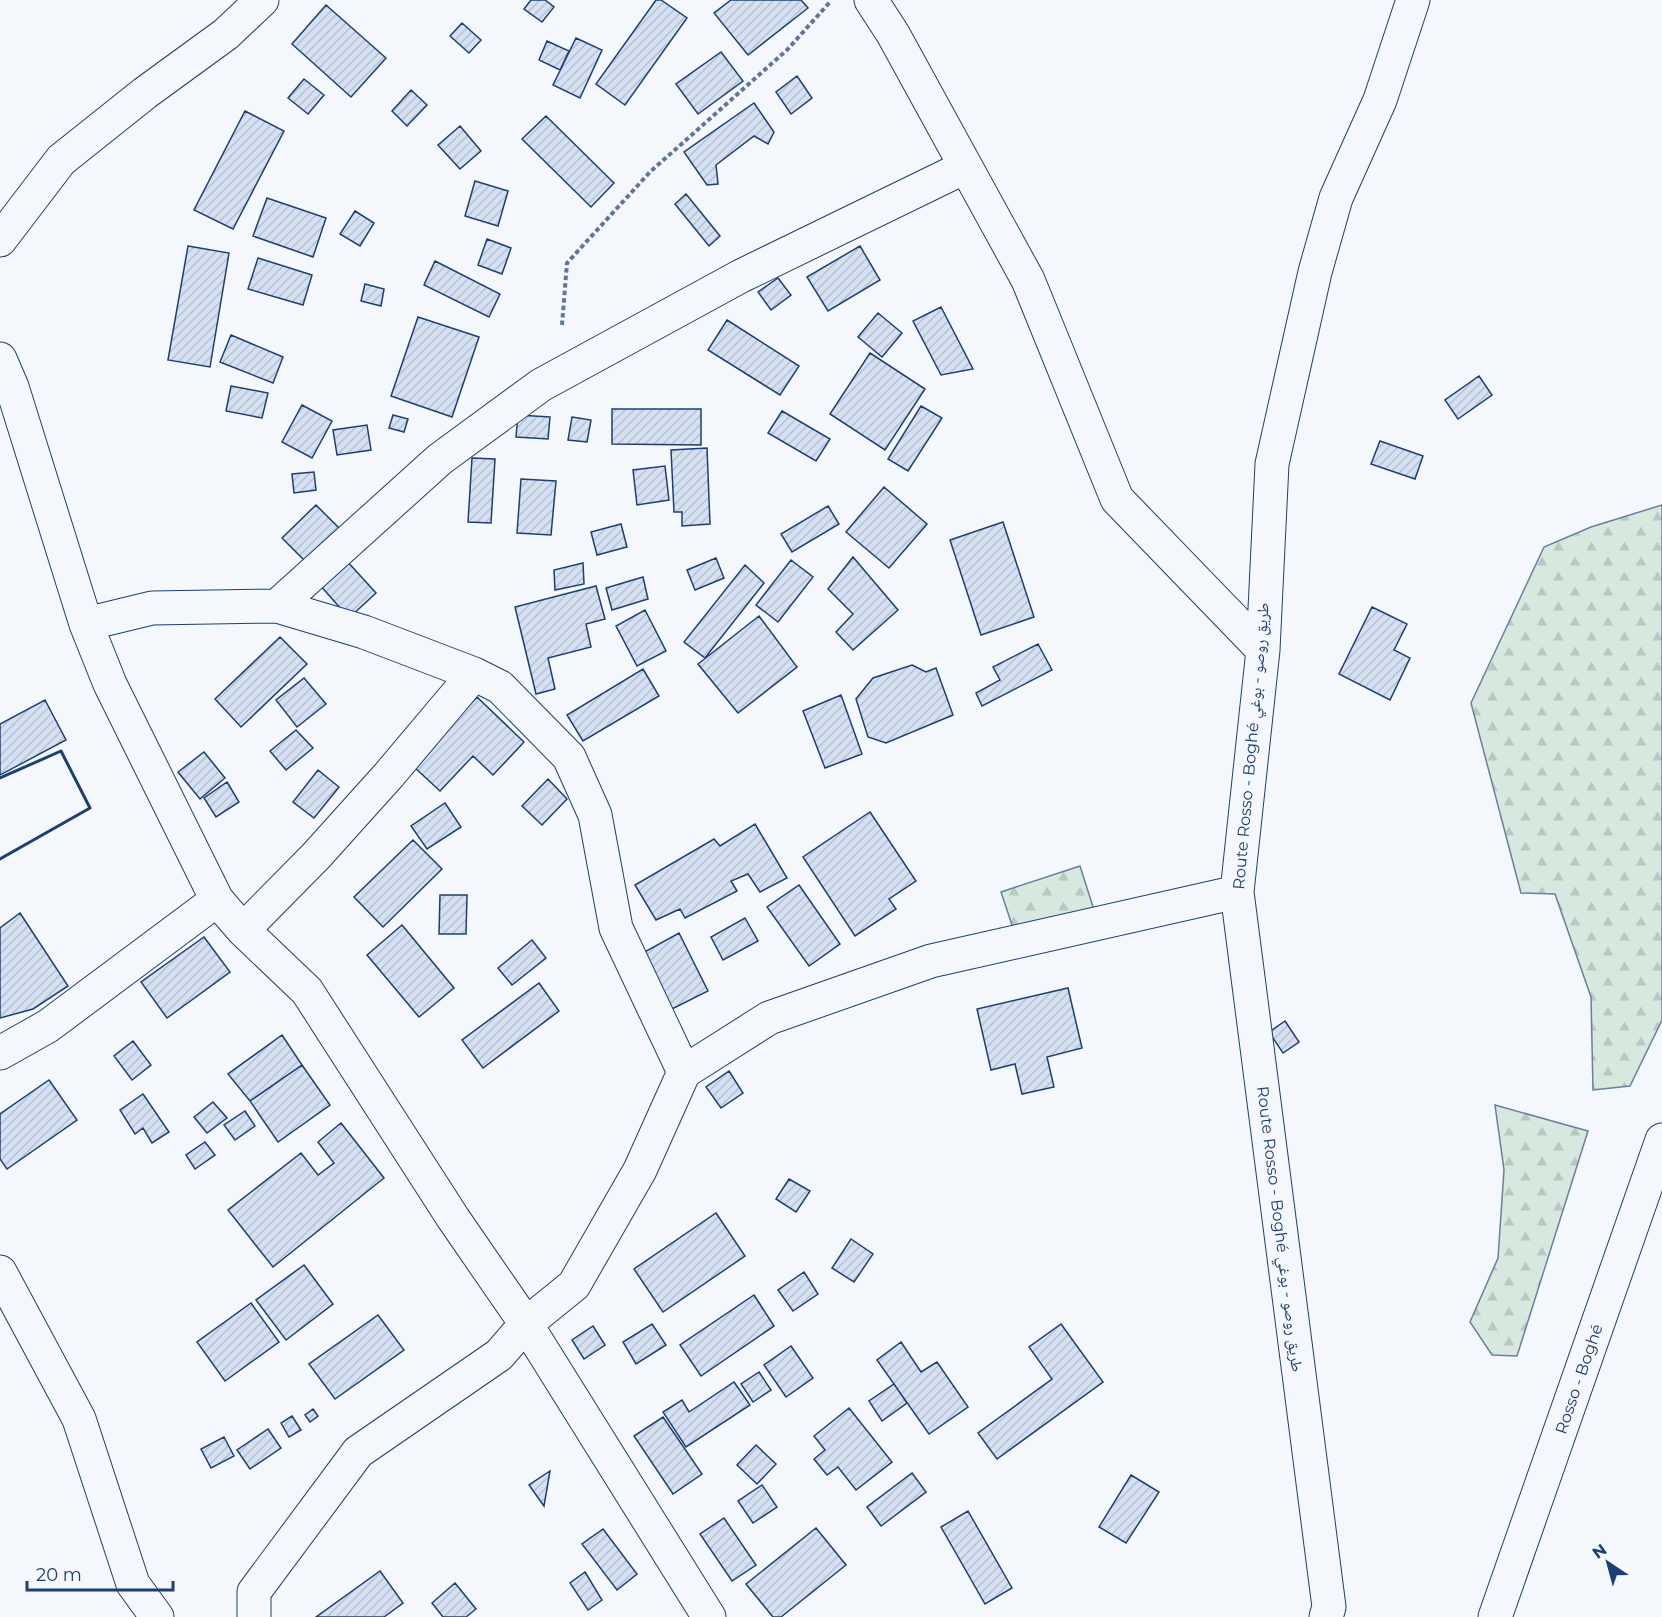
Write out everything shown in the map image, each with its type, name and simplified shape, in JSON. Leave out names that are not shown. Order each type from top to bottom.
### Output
[{"type":"main road","points":[[0,240],[61,160],[226,34],[262,0]]},
{"type":"main road","points":[[871,0],[893,34],[1028,280],[1117,499],[1263,650]]},
{"type":"main road","name":"Route Rosso - Boghé طريق روصو - بوغي","points":[[1326,1617],[1329,1607],[1236,892],[1263,650],[1272,464],[1316,272],[1336,198],[1380,100],[1413,0]]},
{"type":"main road","points":[[277,606],[440,459],[541,386],[741,276],[965,167]]},
{"type":"main road","points":[[0,359],[12,387],[86,624],[110,684],[217,900],[243,930],[307,991],[453,1218],[526,1324],[709,1617]]},
{"type":"main road","points":[[86,624],[152,608],[277,606],[364,632],[474,674],[500,687],[568,757],[595,815],[616,928],[684,1072]]},
{"type":"main road","points":[[243,930],[316,856],[388,776],[474,674]]},
{"type":"main road","points":[[254,1617],[254,1592],[358,1452],[499,1355],[526,1324],[574,1285],[640,1170],[684,1072],[769,1018],[931,962],[1236,892]]},
{"type":"main road","points":[[0,1053],[48,1026],[217,900]]},
{"type":"main road","name":"Rosso - Boghé","points":[[1495,1617],[1662,1140]]},
{"type":"main road","points":[[0,1272],[79,1419],[134,1584],[157,1617]]},
{"type":"path","points":[[557,377],[567,263],[650,172],[787,50],[831,0]]},
{"type":"green space","points":[[1662,505],[1662,1020],[1630,1086],[1593,1090],[1591,997],[1555,894],[1521,893],[1471,703],[1544,547],[1591,527]]},
{"type":"green space","points":[[1080,866],[1094,910],[1015,934],[1001,892]]},
{"type":"green space","points":[[1495,1105],[1588,1131],[1517,1356],[1492,1355],[1470,1322],[1498,1258],[1504,1170]]},
{"type":"building","points":[[531,0],[545,0],[554,7],[542,22],[524,9]]},
{"type":"building","points":[[656,0],[661,0],[687,18],[625,105],[596,84]]},
{"type":"building","points":[[731,0],[801,0],[808,8],[748,55],[714,13]]},
{"type":"building","points":[[326,5],[386,58],[351,97],[292,44]]},
{"type":"building","points":[[462,23],[481,40],[469,53],[450,36]]},
{"type":"building","points":[[576,38],[602,50],[580,98],[553,85]]},
{"type":"building","points":[[547,41],[569,51],[560,70],[539,60]]},
{"type":"building","points":[[721,52],[743,81],[698,114],[676,84]]},
{"type":"building","points":[[797,76],[812,98],[791,114],[776,92]]},
{"type":"building","points":[[304,79],[324,95],[308,114],[288,98]]},
{"type":"building","points":[[411,90],[427,105],[407,126],[392,111]]},
{"type":"building","points":[[754,103],[774,132],[768,144],[754,136],[716,165],[718,184],[707,185],[684,152]]},
{"type":"building","points":[[245,111],[284,131],[233,229],[194,210]]},
{"type":"building","points":[[546,116],[614,183],[591,207],[522,139]]},
{"type":"building","points":[[460,126],[481,151],[460,169],[438,145]]},
{"type":"building","points":[[475,181],[508,191],[498,226],[465,216]]},
{"type":"building","points":[[686,194],[720,236],[709,246],[675,204]]},
{"type":"building","points":[[267,198],[326,218],[313,257],[253,236]]},
{"type":"building","points":[[355,211],[374,223],[360,246],[340,234]]},
{"type":"building","points":[[487,239],[511,248],[502,274],[478,265]]},
{"type":"building","points":[[188,246],[229,253],[210,367],[168,360]]},
{"type":"building","points":[[860,246],[880,280],[828,311],[807,277]]},
{"type":"building","points":[[258,258],[312,275],[303,305],[248,289]]},
{"type":"building","points":[[435,261],[500,294],[489,317],[424,285]]},
{"type":"building","points":[[778,278],[791,295],[771,310],[758,292]]},
{"type":"building","points":[[365,284],[384,289],[381,306],[361,301]]},
{"type":"building","points":[[941,307],[973,369],[941,375],[913,321]]},
{"type":"building","points":[[878,313],[902,333],[882,357],[858,337]]},
{"type":"building","points":[[418,317],[479,337],[452,417],[391,396]]},
{"type":"building","points":[[727,320],[799,366],[780,395],[708,350]]},
{"type":"building","points":[[231,335],[283,357],[273,383],[220,362]]},
{"type":"building","points":[[870,353],[925,389],[885,450],[830,414]]},
{"type":"building","points":[[1479,376],[1492,395],[1458,419],[1445,400]]},
{"type":"building","points":[[231,386],[268,393],[262,418],[226,411]]},
{"type":"building","points":[[302,405],[332,421],[312,458],[282,442]]},
{"type":"building","points":[[921,406],[942,418],[908,471],[888,459]]},
{"type":"building","points":[[612,409],[701,409],[701,445],[612,444]]},
{"type":"building","points":[[782,411],[830,439],[816,461],[768,433]]},
{"type":"building","points":[[393,415],[408,419],[404,432],[389,428]]},
{"type":"building","points":[[518,415],[550,417],[548,439],[516,437]]},
{"type":"building","points":[[572,417],[591,420],[587,442],[568,440]]},
{"type":"building","points":[[367,425],[371,450],[337,455],[333,430]]},
{"type":"building","points":[[1380,441],[1423,456],[1415,479],[1371,464]]},
{"type":"building","points":[[707,448],[710,524],[682,526],[682,512],[674,512],[671,450]]},
{"type":"building","points":[[472,458],[495,459],[491,523],[468,522]]},
{"type":"building","points":[[665,466],[669,500],[637,505],[633,470]]},
{"type":"building","points":[[314,472],[316,490],[294,493],[292,474]]},
{"type":"building","points":[[521,479],[556,481],[551,535],[517,533]]},
{"type":"building","points":[[884,487],[927,524],[889,568],[846,532]]},
{"type":"building","points":[[316,505],[339,528],[305,561],[282,538]]},
{"type":"building","points":[[828,506],[839,524],[792,552],[781,534]]},
{"type":"building","points":[[1003,522],[1034,617],[981,635],[950,540]]},
{"type":"building","points":[[621,524],[627,547],[597,555],[591,532]]},
{"type":"building","points":[[853,557],[898,610],[853,650],[836,632],[853,614],[828,589]]},
{"type":"building","points":[[716,558],[724,578],[695,590],[687,570]]},
{"type":"building","points":[[346,560],[376,593],[349,618],[319,584]]},
{"type":"building","points":[[791,560],[813,577],[778,622],[756,605]]},
{"type":"building","points":[[583,563],[584,584],[555,590],[554,570]]},
{"type":"building","points":[[745,565],[764,583],[705,658],[684,642]]},
{"type":"building","points":[[643,577],[648,599],[612,610],[606,588]]},
{"type":"building","points":[[596,586],[605,619],[586,624],[591,647],[548,658],[555,689],[536,694],[515,607]]},
{"type":"building","points":[[1372,607],[1407,624],[1394,650],[1410,658],[1390,700],[1339,674]]},
{"type":"building","points":[[645,610],[666,651],[637,666],[616,626]]},
{"type":"building","points":[[759,616],[797,667],[738,713],[698,664]]},
{"type":"building","points":[[280,637],[307,664],[241,727],[215,699]]},
{"type":"building","points":[[1038,644],[1052,670],[982,706],[976,693],[1000,680],[993,667]]},
{"type":"building","points":[[912,665],[926,672],[936,668],[953,715],[886,743],[868,737],[856,699],[873,678]]},
{"type":"building","points":[[643,669],[659,696],[583,741],[567,715]]},
{"type":"building","points":[[304,678],[326,704],[297,727],[276,700]]},
{"type":"building","points":[[841,695],[862,754],[825,768],[803,711]]},
{"type":"building","points":[[477,697],[524,742],[493,775],[473,756],[440,791],[413,766]]},
{"type":"building","points":[[45,700],[66,740],[0,775],[0,724]]},
{"type":"building","points":[[296,730],[313,748],[286,770],[270,751]]},
{"type":"building","points":[[204,752],[225,778],[200,799],[178,772]]},
{"type":"building","points":[[318,770],[339,787],[314,818],[293,802]]},
{"type":"building","points":[[548,779],[567,799],[542,825],[522,806]]},
{"type":"building","points":[[227,782],[239,802],[216,817],[204,798]]},
{"type":"building","points":[[445,803],[461,827],[427,849],[411,826]]},
{"type":"building","points":[[870,812],[916,881],[889,899],[896,909],[855,936],[803,857]]},
{"type":"building","points":[[755,824],[787,878],[760,892],[748,874],[731,881],[737,891],[685,918],[680,909],[656,920],[635,885],[714,839],[720,846]]},
{"type":"building","points":[[413,840],[442,869],[383,927],[354,897]]},
{"type":"building","points":[[799,885],[840,944],[809,966],[767,907]]},
{"type":"building","points":[[440,895],[467,895],[466,934],[439,934]]},
{"type":"building","points":[[20,913],[68,986],[33,1009],[0,1018],[0,928]]},
{"type":"building","points":[[745,918],[758,941],[723,960],[711,937]]},
{"type":"building","points":[[402,925],[454,988],[419,1017],[367,955]]},
{"type":"building","points":[[679,933],[708,991],[668,1011],[639,955]]},
{"type":"building","points":[[204,937],[230,972],[167,1018],[141,982]]},
{"type":"building","points":[[532,940],[546,958],[512,985],[498,968]]},
{"type":"building","points":[[539,983],[559,1011],[483,1068],[462,1040]]},
{"type":"building","points":[[1068,988],[1082,1048],[1047,1057],[1054,1087],[1022,1094],[1015,1064],[991,1070],[977,1009]]},
{"type":"building","points":[[1285,1021],[1299,1042],[1283,1053],[1269,1032]]},
{"type":"building","points":[[282,1035],[302,1065],[250,1101],[228,1074]]},
{"type":"building","points":[[133,1041],[151,1065],[132,1080],[114,1056]]},
{"type":"building","points":[[302,1065],[330,1105],[278,1142],[250,1101]]},
{"type":"building","points":[[729,1071],[743,1093],[721,1108],[706,1087]]},
{"type":"building","points":[[49,1080],[77,1120],[7,1169],[0,1159],[0,1114]]},
{"type":"building","points":[[143,1094],[169,1132],[152,1143],[143,1128],[135,1134],[120,1110]]},
{"type":"building","points":[[213,1102],[227,1118],[207,1133],[194,1117]]},
{"type":"building","points":[[245,1111],[255,1126],[235,1140],[224,1125]]},
{"type":"building","points":[[341,1123],[384,1178],[273,1267],[228,1210],[301,1153],[318,1175],[334,1163],[318,1142]]},
{"type":"building","points":[[205,1142],[215,1155],[195,1169],[186,1155]]},
{"type":"building","points":[[789,1179],[810,1191],[796,1212],[776,1199]]},
{"type":"building","points":[[716,1213],[745,1256],[663,1312],[634,1269]]},
{"type":"building","points":[[851,1239],[873,1254],[854,1282],[832,1268]]},
{"type":"building","points":[[304,1265],[333,1304],[286,1340],[256,1300]]},
{"type":"building","points":[[804,1272],[818,1294],[793,1311],[778,1290]]},
{"type":"building","points":[[754,1295],[774,1326],[701,1376],[680,1345]]},
{"type":"building","points":[[251,1303],[279,1342],[225,1381],[197,1342]]},
{"type":"building","points":[[378,1315],[404,1350],[335,1399],[309,1364]]},
{"type":"building","points":[[652,1324],[666,1345],[636,1364],[623,1342]]},
{"type":"building","points":[[1061,1324],[1103,1382],[997,1459],[978,1433],[1052,1379],[1029,1347]]},
{"type":"building","points":[[593,1326],[605,1345],[584,1359],[572,1340]]},
{"type":"building","points":[[901,1342],[921,1372],[937,1362],[968,1407],[929,1434],[877,1360]]},
{"type":"building","points":[[791,1346],[813,1378],[786,1397],[764,1365]]},
{"type":"building","points":[[759,1372],[771,1390],[753,1402],[741,1384]]},
{"type":"building","points":[[734,1382],[750,1405],[686,1447],[663,1412],[682,1400],[689,1412]]},
{"type":"building","points":[[894,1384],[907,1403],[882,1421],[869,1401]]},
{"type":"building","points":[[849,1408],[892,1462],[856,1490],[838,1467],[827,1475],[814,1459],[825,1450],[814,1436]]},
{"type":"building","points":[[313,1409],[318,1416],[310,1422],[305,1415]]},
{"type":"building","points":[[292,1416],[301,1430],[289,1437],[281,1423]]},
{"type":"building","points":[[663,1417],[702,1474],[673,1494],[634,1436]]},
{"type":"building","points":[[268,1429],[281,1448],[250,1469],[237,1450]]},
{"type":"building","points":[[224,1437],[234,1456],[211,1468],[201,1449]]},
{"type":"building","points":[[756,1445],[776,1464],[757,1484],[737,1465]]},
{"type":"building","points":[[550,1471],[544,1506],[529,1485]]},
{"type":"building","points":[[912,1473],[926,1492],[881,1526],[867,1507]]},
{"type":"building","points":[[1131,1475],[1159,1492],[1126,1543],[1099,1527]]},
{"type":"building","points":[[762,1485],[777,1507],[753,1523],[738,1501]]},
{"type":"building","points":[[968,1511],[1012,1588],[985,1604],[941,1527]]},
{"type":"building","points":[[724,1518],[756,1565],[732,1581],[700,1534]]},
{"type":"building","points":[[816,1528],[846,1565],[781,1617],[773,1617],[746,1584]]},
{"type":"building","points":[[603,1529],[637,1574],[617,1590],[582,1544]]},
{"type":"building","points":[[380,1571],[403,1603],[384,1617],[316,1617]]},
{"type":"building","points":[[585,1572],[602,1600],[588,1610],[570,1583]]},
{"type":"building","points":[[455,1583],[476,1609],[466,1617],[443,1617],[432,1603]]},
{"type":"wall","points":[[0,778],[61,751],[90,808],[0,859]]}]
